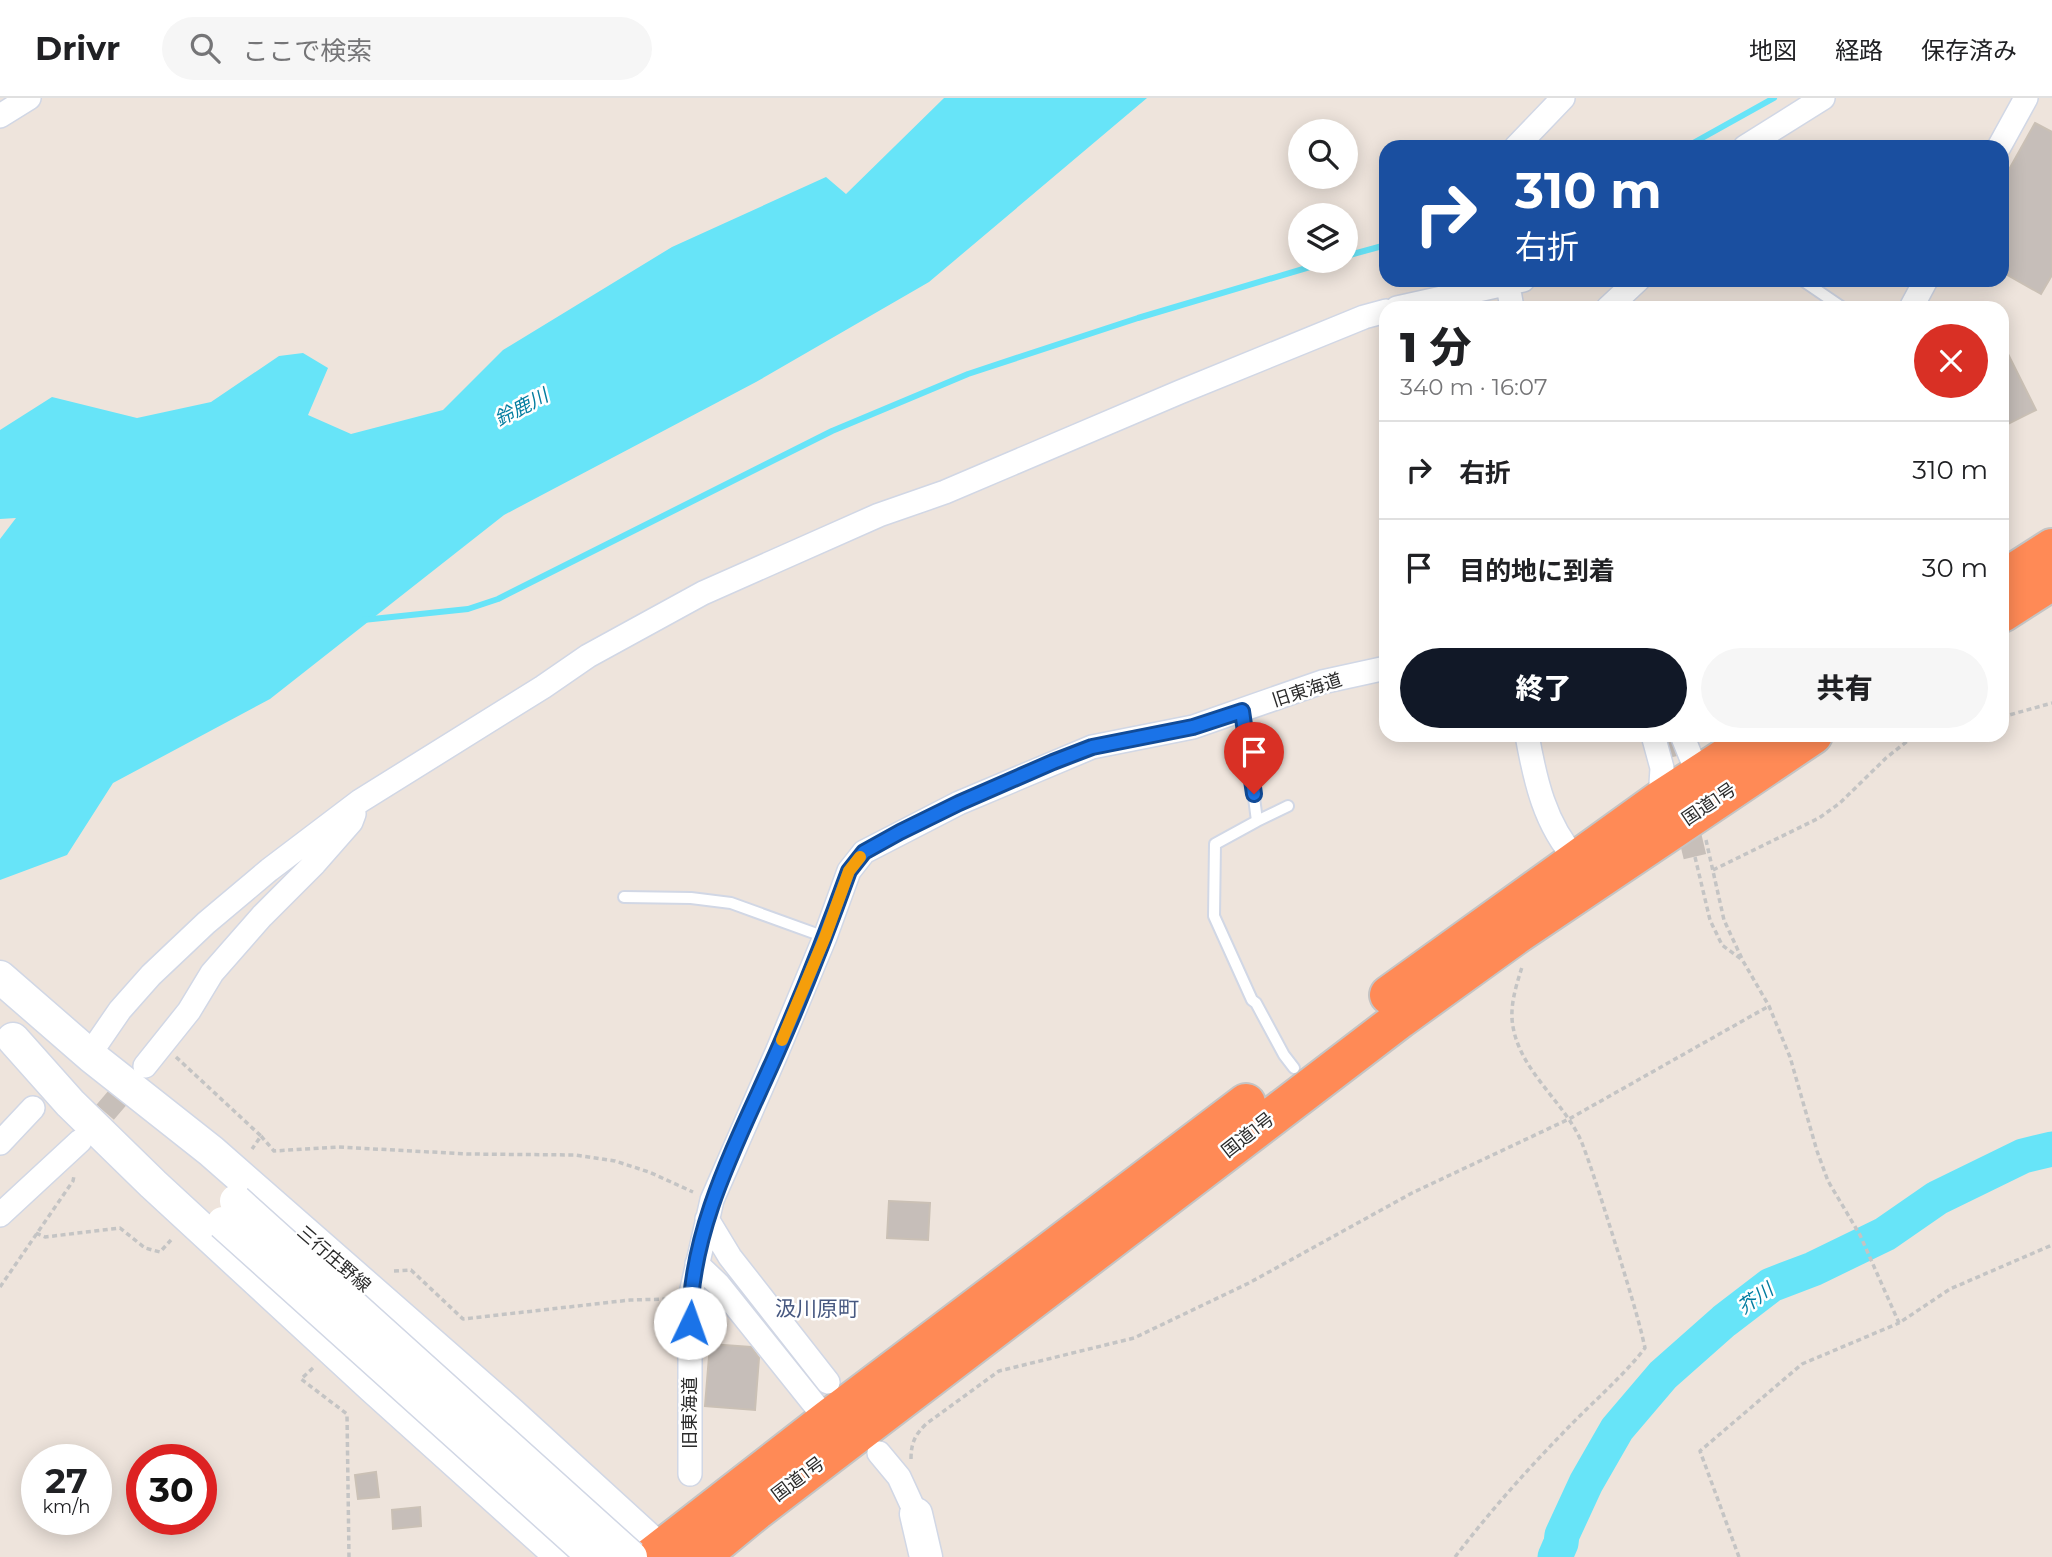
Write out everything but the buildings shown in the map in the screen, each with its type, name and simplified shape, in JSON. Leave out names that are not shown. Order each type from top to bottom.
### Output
[{"type":"highway","points":[[2009,576],[2052,548]]},
{"type":"highway","points":[[2009,609],[2052,581]]},
{"type":"highway","name":"国道1号","points":[[648,1555],[1438,957],[1660,800],[1749,742]]},
{"type":"highway","name":"国道1号","points":[[700,1557],[756,1511],[1400,1019],[1520,933],[1802,742]]},
{"type":"main road","name":"三行庄野線","points":[[0,977],[94,1059],[230,1212],[594,1557]]},
{"type":"main road","name":"三行庄野線","points":[[0,990],[94,1059],[232,1169],[492,1397],[648,1555]]},
{"type":"main road","name":"三行庄野線","points":[[6,1033],[230,1212],[648,1555]]},
{"type":"main road","name":"三行庄野線","points":[[6,1033],[70,1103],[153,1184],[562,1557]]},
{"type":"main road","points":[[916,1514],[926,1557]]},
{"type":"street","points":[[0,116],[29,98]]},
{"type":"street","points":[[1523,140],[1563,98]]},
{"type":"street","points":[[1756,140],[1823,98]]},
{"type":"street","points":[[2003,140],[2026,98]]},
{"type":"street","points":[[1429,301],[1493,287]]},
{"type":"street","points":[[1616,301],[1630,287]]},
{"type":"street","points":[[94,1059],[127,1001],[151,975],[206,923],[269,870],[360,801],[588,656],[703,593],[879,515],[945,492],[1180,392],[1379,313]]},
{"type":"street","name":"旧東海道","points":[[690,1474],[690,1298],[709,1209],[825,937],[849,871],[864,852],[959,803],[1092,747],[1193,727],[1322,682],[1379,670]]},
{"type":"street","points":[[1528,742],[1533,769],[1546,811],[1559,841],[1576,859]]},
{"type":"street","points":[[1655,742],[1662,768],[1660,800]]},
{"type":"street","points":[[1685,742],[1693,762],[1705,769]]},
{"type":"street","points":[[145,1066],[189,1011],[212,973],[351,822],[360,801]]},
{"type":"street","points":[[0,1143],[33,1108]]},
{"type":"street","points":[[0,1215],[74,1148]]},
{"type":"street","points":[[709,1209],[730,1257],[828,1382]]},
{"type":"street","points":[[698,1264],[718,1284],[827,1420]]},
{"type":"street","points":[[879,1453],[900,1477],[916,1514]]},
{"type":"lane","points":[[1812,287],[1833,301]]},
{"type":"lane","points":[[1242,711],[1257,821]]},
{"type":"lane","points":[[1288,806],[1215,844],[1213,916],[1252,1000],[1294,1068]]},
{"type":"lane","points":[[624,897],[683,898],[731,903],[825,937]]},
{"type":"path","points":[[2009,715],[2052,703]]},
{"type":"path","points":[[1713,870],[1819,818],[1840,803],[1906,742]]},
{"type":"path","points":[[1699,811],[1724,920],[1743,961],[1769,1006],[1790,1057],[1817,1152],[1829,1181],[1860,1235],[1899,1323]]},
{"type":"path","points":[[1695,857],[1710,920],[1722,945],[1743,961]]},
{"type":"path","points":[[1455,1557],[1480,1524],[1553,1443],[1631,1365],[1644,1348],[1640,1326],[1607,1217],[1581,1141],[1569,1119],[1533,1070],[1518,1042],[1512,1019],[1514,993],[1524,960],[1520,933]]},
{"type":"path","points":[[916,1469],[911,1459],[911,1446],[916,1434],[999,1371],[1134,1338],[1291,1262],[1412,1193],[1569,1119],[1769,1006]]},
{"type":"path","points":[[162,1045],[274,1151],[338,1147],[468,1154],[575,1155],[615,1161],[649,1172],[709,1209]]},
{"type":"path","points":[[252,1149],[261,1136]]},
{"type":"path","points":[[0,1287],[73,1181],[74,1148]]},
{"type":"path","points":[[36,1233],[45,1237],[120,1228],[145,1248],[160,1252],[171,1240]]},
{"type":"path","points":[[1739,1557],[1700,1451],[1802,1364],[1899,1323],[1950,1289],[2052,1245]]},
{"type":"path","points":[[394,1271],[411,1270],[463,1319],[630,1300],[690,1298]]},
{"type":"path","points":[[313,1368],[301,1379],[346,1414],[349,1557]]},
{"type":"water","name":"鈴鹿川","points":[[944,98],[1147,98],[929,282],[756,382],[504,515],[270,699],[113,783],[67,855],[0,880],[0,539],[16,518],[0,519],[0,430],[52,397],[137,418],[211,402],[279,356],[303,353],[328,368],[308,415],[351,434],[443,410],[503,350],[672,247],[826,177],[846,194]]},
{"type":"waterway","points":[[1699,140],[1774,98]]},
{"type":"waterway","points":[[1358,253],[1379,247]]},
{"type":"waterway","points":[[363,620],[468,609],[498,599],[832,431],[968,374],[1138,318],[1290,273]]},
{"type":"waterway","name":"芥川","points":[[1555,1557],[1586,1483],[1617,1429],[1663,1375],[1724,1321],[1771,1285],[1813,1269],[1885,1234],[1937,1198],[2023,1156],[2052,1149]]},
{"type":"tunnel","points":[[1668,742],[1695,857]]},
{"type":"tunnel","points":[[83,1138],[138,1074]]},
{"type":"slow traffic","points":[[782,1040],[849,871],[860,857]]},
{"type":"district","name":"汲川原町","points":[[817,1309]]},
{"type":"route","points":[[690,1323],[690,1298],[712,1200],[787,1029],[849,871],[864,852],[959,803],[1092,747],[1193,727],[1242,711],[1254,794]]}]
